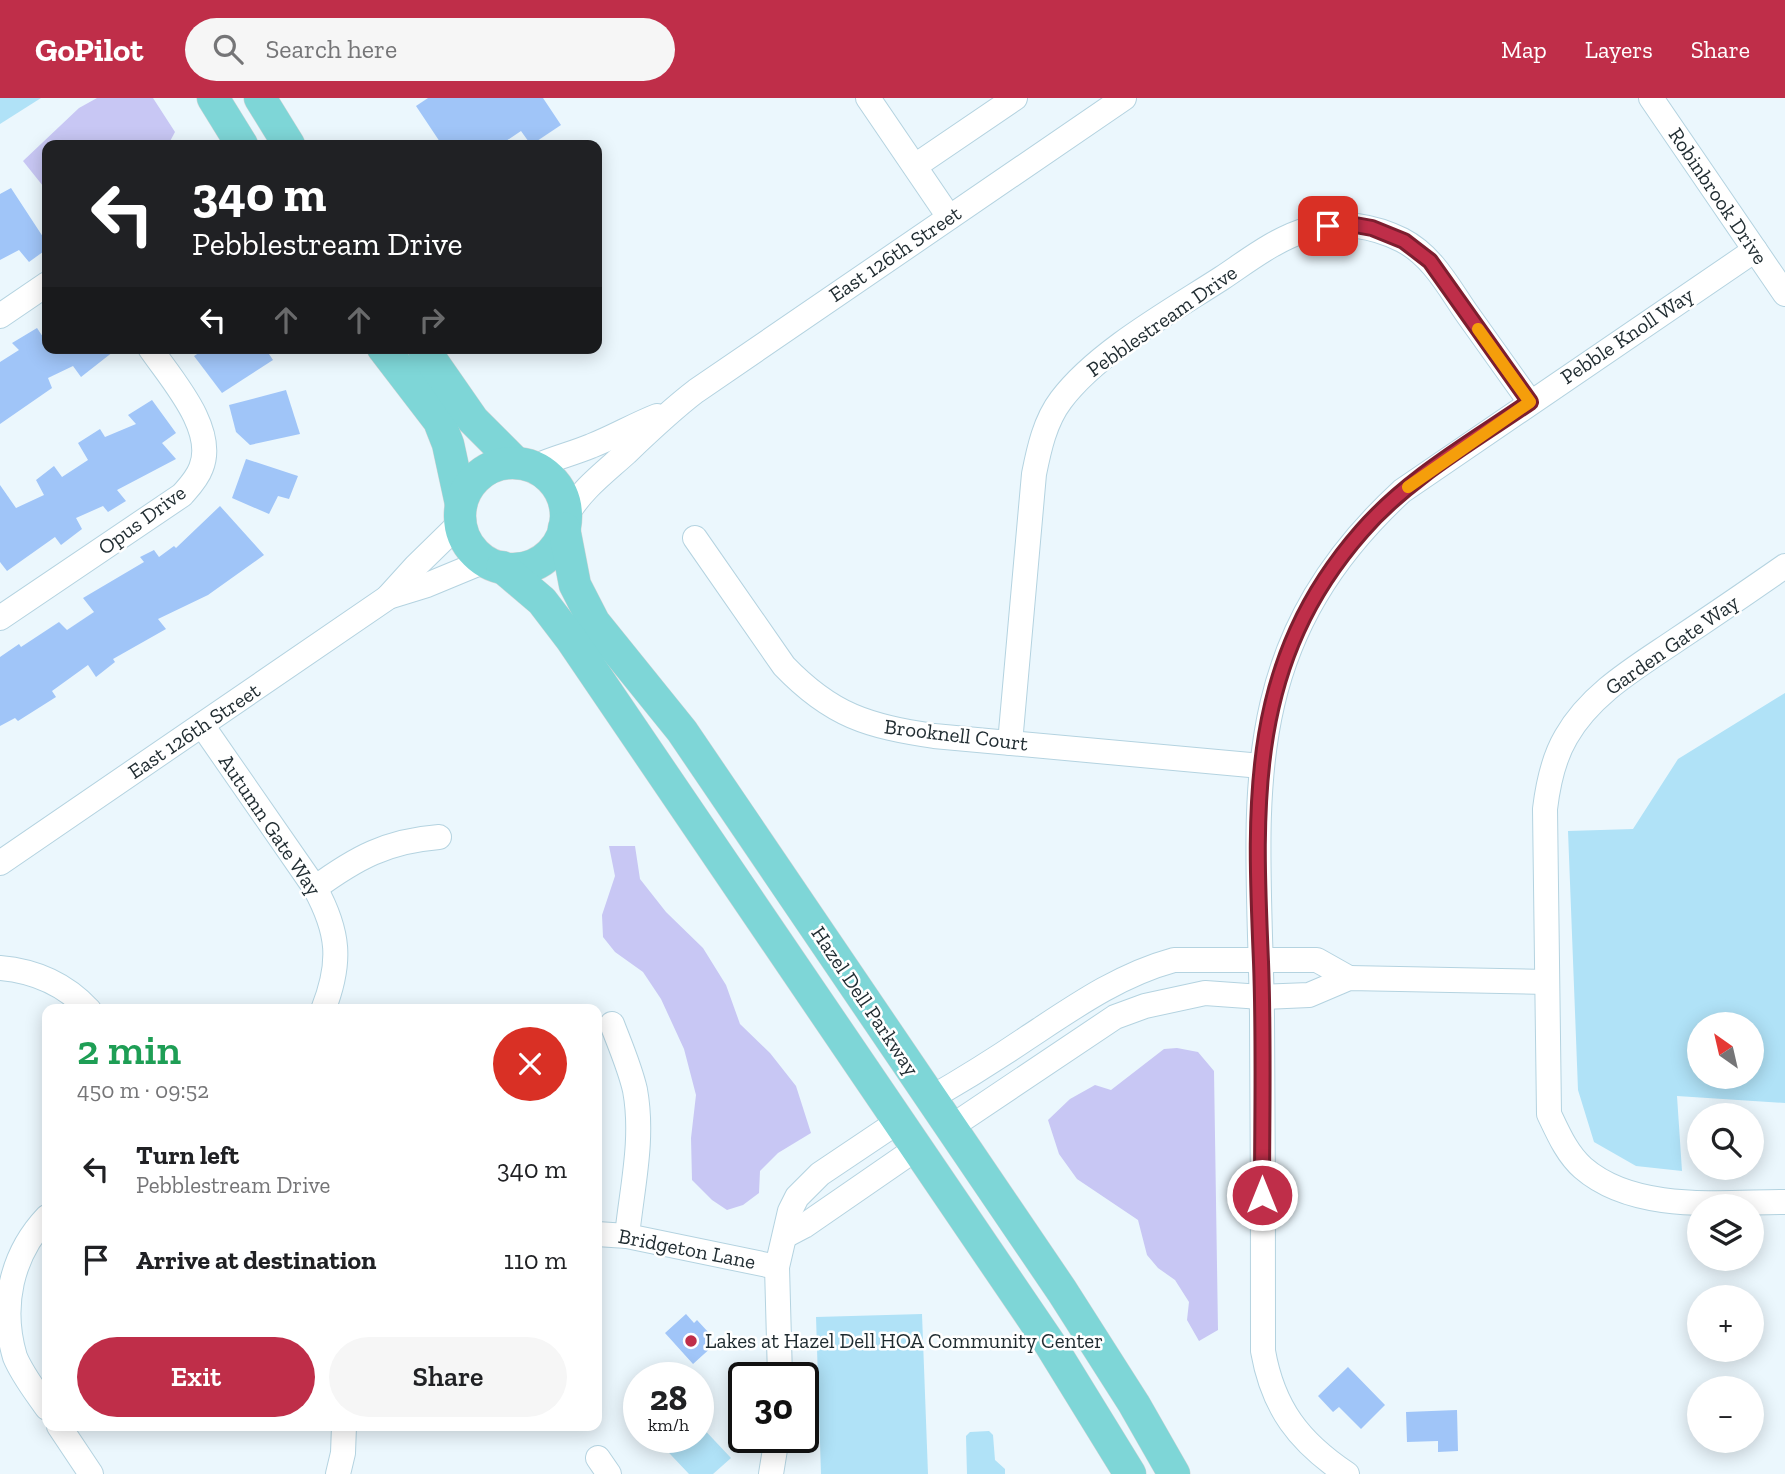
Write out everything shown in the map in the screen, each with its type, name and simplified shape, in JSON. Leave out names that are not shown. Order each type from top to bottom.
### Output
[{"type":"main road","points":[[213,98],[239,140]]},
{"type":"main road","points":[[260,98],[286,140]]},
{"type":"main road","points":[[388,354],[428,405],[442,428],[471,548],[493,564],[522,568],[541,560],[556,546],[565,522],[560,490],[549,477],[525,465],[473,420],[427,354]]},
{"type":"main road","points":[[461,514],[468,487],[481,473],[498,465],[525,465]]},
{"type":"main road","name":"Hazel Dell Parkway","points":[[565,522],[575,584],[588,613],[682,731],[951,1126],[1097,1345],[1174,1474]]},
{"type":"main road","name":"Hazel Dell Parkway","points":[[493,564],[542,601],[571,639],[1050,1344],[1130,1474]]},
{"type":"street","points":[[868,98],[949,217]]},
{"type":"street","points":[[915,166],[1016,98]]},
{"type":"street","name":"East 126th Street","points":[[565,522],[583,491],[667,412],[1124,98]]},
{"type":"street","name":"Robinbrook Drive","points":[[1651,98],[1785,294]]},
{"type":"street","name":"Pebblestream Drive","points":[[1010,743],[1034,474],[1040,447],[1059,402],[1071,387],[1084,373],[1150,323],[1283,239],[1311,228],[1344,223],[1372,228],[1404,241],[1430,261],[1530,402]]},
{"type":"street","name":"Pebble Knoll Way","points":[[1347,1474],[1329,1462],[1297,1432],[1274,1394],[1263,1351],[1258,831],[1265,731],[1287,651],[1303,618],[1342,556],[1362,531],[1402,491],[1755,250]]},
{"type":"street","points":[[0,316],[42,287]]},
{"type":"street","name":"Opus Drive","points":[[0,618],[160,511],[182,495],[195,480],[204,457],[203,433],[154,354]]},
{"type":"street","name":"East 126th Street","points":[[525,465],[593,446],[631,426],[667,412]]},
{"type":"street","name":"East 126th Street","points":[[0,863],[387,598],[461,514]]},
{"type":"street","name":"Brooknell Court","points":[[695,538],[784,666],[799,682],[826,703],[883,728],[934,736],[1261,766]]},
{"type":"street","name":"East 126th Street","points":[[387,598],[493,564]]},
{"type":"street","name":"Garden Gate Way","points":[[1785,566],[1620,679],[1591,703],[1567,735],[1559,751],[1548,786],[1545,809],[1549,1114],[1563,1143],[1584,1168],[1617,1188],[1675,1202],[1785,1202]]},
{"type":"street","name":"Autumn Gate Way","points":[[202,725],[315,888],[327,910],[337,948],[336,969],[325,1004]]},
{"type":"street","points":[[315,888],[360,857],[384,846],[411,839],[439,837]]},
{"type":"street","points":[[931,1098],[970,1076],[1089,996],[1151,966],[1174,960],[1317,960],[1349,978]]},
{"type":"street","points":[[0,968],[47,979],[68,991],[82,1004]]},
{"type":"street","points":[[951,1126],[1115,1017],[1145,1006],[1205,993],[1261,997],[1309,995],[1349,978],[1547,982]]},
{"type":"street","points":[[612,1024],[635,1089],[639,1122],[627,1236]]},
{"type":"street","points":[[780,1362],[777,1267],[790,1211],[806,1186],[820,1174],[899,1121]]},
{"type":"street","points":[[785,1236],[804,1226],[917,1147]]},
{"type":"street","points":[[42,1223],[27,1240],[13,1264],[5,1311],[14,1356],[42,1400]]},
{"type":"street","name":"Bridgeton Lane","points":[[602,1234],[627,1236],[777,1267]]},
{"type":"street","points":[[62,1431],[91,1474]]},
{"type":"street","points":[[338,1474],[344,1431]]},
{"type":"street","points":[[771,1474],[774,1453]]},
{"type":"shaded area","points":[[0,98],[41,98],[0,124]]},
{"type":"shaded area","points":[[97,98],[153,98],[175,132],[171,140],[45,140],[79,108]]},
{"type":"shaded area","points":[[42,143],[42,185],[23,161]]},
{"type":"shaded area","points":[[1785,693],[1785,1103],[1677,1096],[1682,1171],[1636,1166],[1594,1142],[1578,1090],[1568,831],[1633,829],[1678,759]]},
{"type":"shaded area","points":[[609,846],[635,846],[640,879],[666,912],[703,948],[726,985],[740,1024],[770,1053],[796,1086],[811,1133],[778,1153],[760,1171],[759,1193],[743,1205],[727,1210],[712,1200],[692,1180],[691,1138],[696,1095],[684,1049],[661,999],[643,972],[615,952],[603,937],[602,915],[615,876]]},
{"type":"shaded area","points":[[1177,1048],[1198,1052],[1214,1071],[1218,1330],[1199,1341],[1187,1320],[1189,1302],[1175,1280],[1158,1268],[1147,1255],[1138,1220],[1077,1179],[1059,1154],[1048,1120],[1070,1099],[1095,1085],[1111,1090],[1164,1049]]},
{"type":"shaded area","points":[[922,1314],[928,1474],[821,1474],[816,1317]]},
{"type":"shaded area","points":[[989,1431],[993,1435],[995,1460],[1005,1469],[1005,1474],[967,1474],[966,1436],[970,1432]]},
{"type":"shaded area","points":[[714,1440],[731,1458],[713,1474],[689,1474],[669,1453],[714,1453]]},
{"type":"building","points":[[428,98],[543,98],[561,125],[538,140],[527,140],[521,131],[508,140],[439,140],[416,106]]},
{"type":"building","points":[[11,188],[42,235],[42,253],[29,262],[19,250],[0,260],[0,194]]},
{"type":"building","points":[[37,328],[42,336],[42,354],[110,354],[81,377],[73,366],[48,378],[52,388],[0,424],[0,362],[19,350],[12,343]]},
{"type":"building","points":[[269,354],[273,360],[222,393],[194,356]]},
{"type":"building","points":[[286,390],[300,434],[250,445],[236,432],[229,405]]},
{"type":"building","points":[[152,400],[176,433],[162,443],[176,459],[117,490],[126,501],[108,512],[103,506],[76,518],[82,529],[61,545],[55,537],[7,571],[0,562],[0,485],[16,508],[44,495],[36,480],[54,466],[62,477],[88,460],[78,443],[100,429],[105,437],[136,424],[128,415]]},
{"type":"building","points":[[246,459],[298,476],[289,499],[278,496],[269,514],[232,498]]},
{"type":"building","points":[[220,506],[264,555],[208,595],[158,619],[166,629],[113,659],[115,662],[96,677],[88,665],[52,691],[56,697],[18,721],[15,718],[0,726],[0,657],[19,644],[21,647],[59,622],[67,630],[94,612],[83,598],[144,562],[140,557],[154,550],[159,557],[174,546],[176,548]]},
{"type":"building","name":"Lakes at Hazel Dell HOA Community Center","points":[[686,1314],[694,1323],[697,1320],[709,1333],[706,1336],[714,1345],[695,1362],[691,1362],[665,1333]]},
{"type":"building","points":[[1348,1367],[1385,1405],[1361,1429],[1339,1407],[1333,1412],[1318,1396]]},
{"type":"building","points":[[1457,1410],[1458,1451],[1438,1452],[1438,1441],[1407,1442],[1406,1412]]},
{"type":"slow traffic","points":[[1408,487],[1530,402],[1478,329]]},
{"type":"place","name":"Lakes at Hazel Dell HOA Community Center","points":[[691,1341]]},
{"type":"route","points":[[1262,1195],[1258,818],[1265,731],[1287,651],[1323,583],[1383,508],[1402,491],[1530,402],[1430,261],[1404,241],[1372,228],[1344,223],[1328,226]]}]
